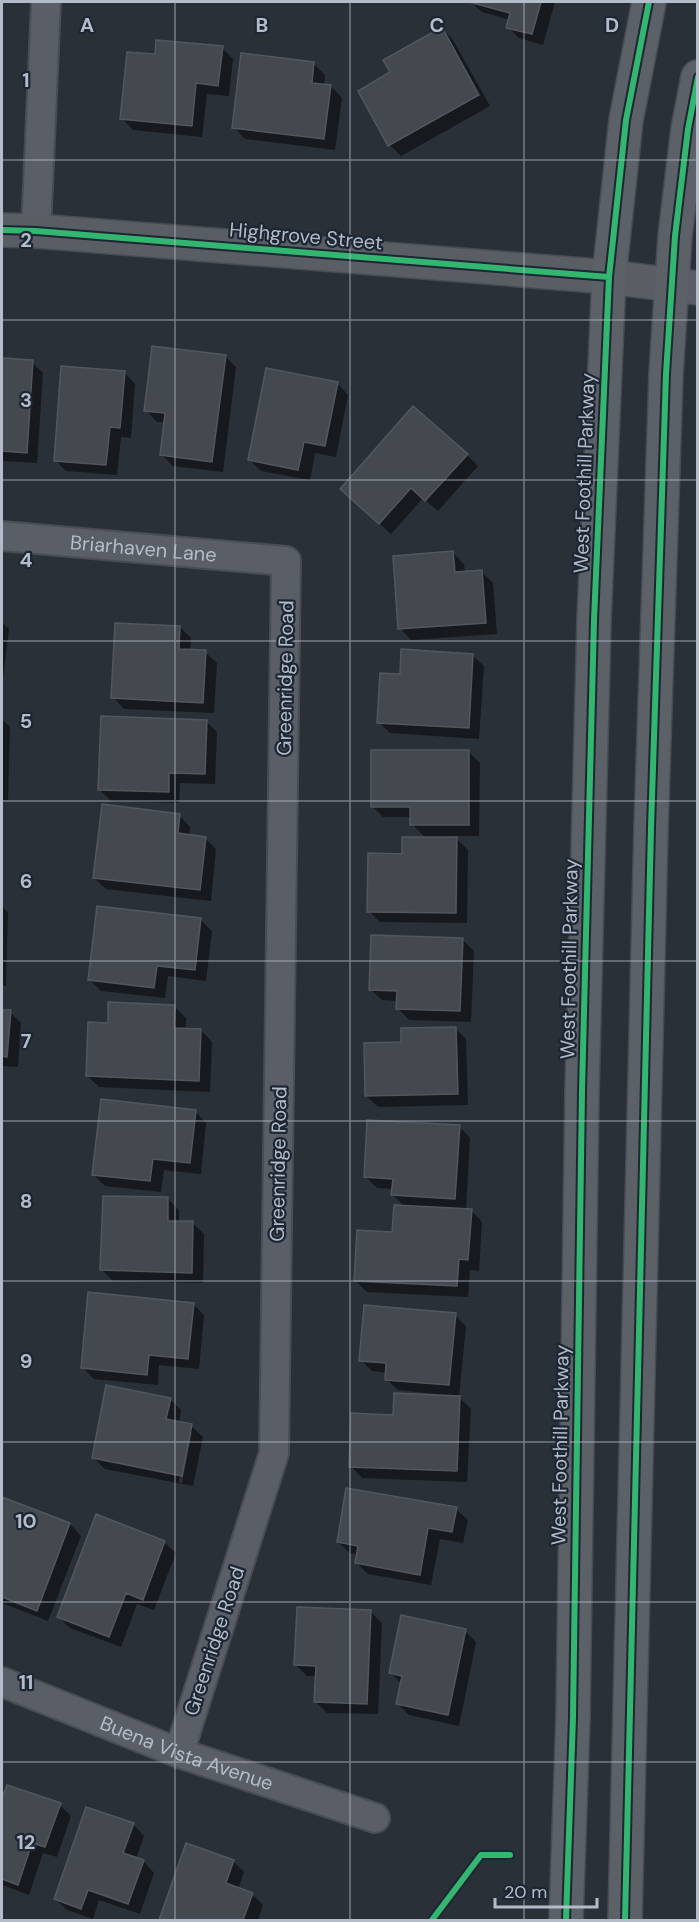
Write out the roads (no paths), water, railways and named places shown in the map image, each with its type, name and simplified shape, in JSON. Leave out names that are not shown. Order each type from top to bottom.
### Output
[{"type":"main road","name":"West Foothill Parkway","points":[[566,1920],[573,1717],[582,1103],[594,620],[609,277],[626,120],[649,2]]},
{"type":"main road","points":[[625,1920],[651,828],[665,386],[684,286],[688,129],[698,77]]},
{"type":"street","points":[[36,231],[46,2]]},
{"type":"street","name":"Highgrove Street","points":[[2,230],[609,277],[684,286]]},
{"type":"street","name":"Briarhaven Lane","points":[[2,536],[286,561]]},
{"type":"street","name":"Greenridge Road","points":[[179,1753],[274,1453],[286,561]]},
{"type":"street","name":"Buena Vista Avenue","points":[[2,1682],[179,1753],[375,1818]]}]
